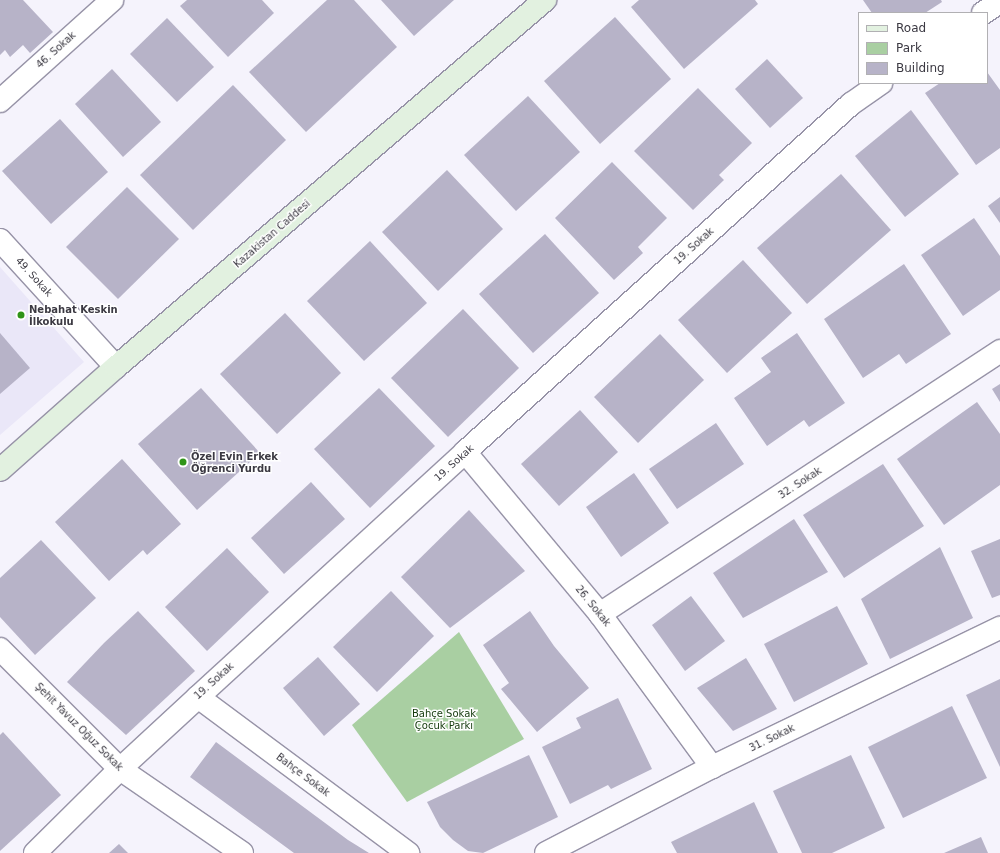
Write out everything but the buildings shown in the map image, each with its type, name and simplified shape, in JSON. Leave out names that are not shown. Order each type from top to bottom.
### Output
[{"type":"main road","name":"Kazakistan Caddesi","points":[[0,470],[116,367],[545,0]]},
{"type":"street","name":"46. Sokak","points":[[0,101],[112,0]]},
{"type":"street","points":[[985,12],[1000,2]]},
{"type":"street","name":"19. Sokak","points":[[35,853],[120,769],[465,452],[851,104],[880,84]]},
{"type":"street","name":"49. Sokak","points":[[0,240],[116,367]]},
{"type":"street","name":"32. Sokak","points":[[600,614],[1000,351]]},
{"type":"street","name":"26. Sokak","points":[[465,452],[600,614],[712,767]]},
{"type":"street","name":"31. Sokak","points":[[546,853],[712,767],[1000,628]]},
{"type":"street","name":"Şehit Yavuz Oğuz Sokak","points":[[0,649],[120,769],[242,853]]},
{"type":"street","name":"Bahçe Sokak","points":[[198,697],[408,853]]},
{"type":"shaded area","name":"Nebahat Keskin İlkokulu","points":[[0,267],[84,362],[0,435]]},
{"type":"green space","name":"Bahçe Sokak Çocuk Parkı","points":[[459,632],[524,739],[407,802],[352,725]]},
{"type":"place","name":"Nebahat Keskin İlkokulu","points":[[21,315]]},
{"type":"place","name":"Özel Evin Erkek Öğrenci Yurdu","points":[[183,462]]}]
